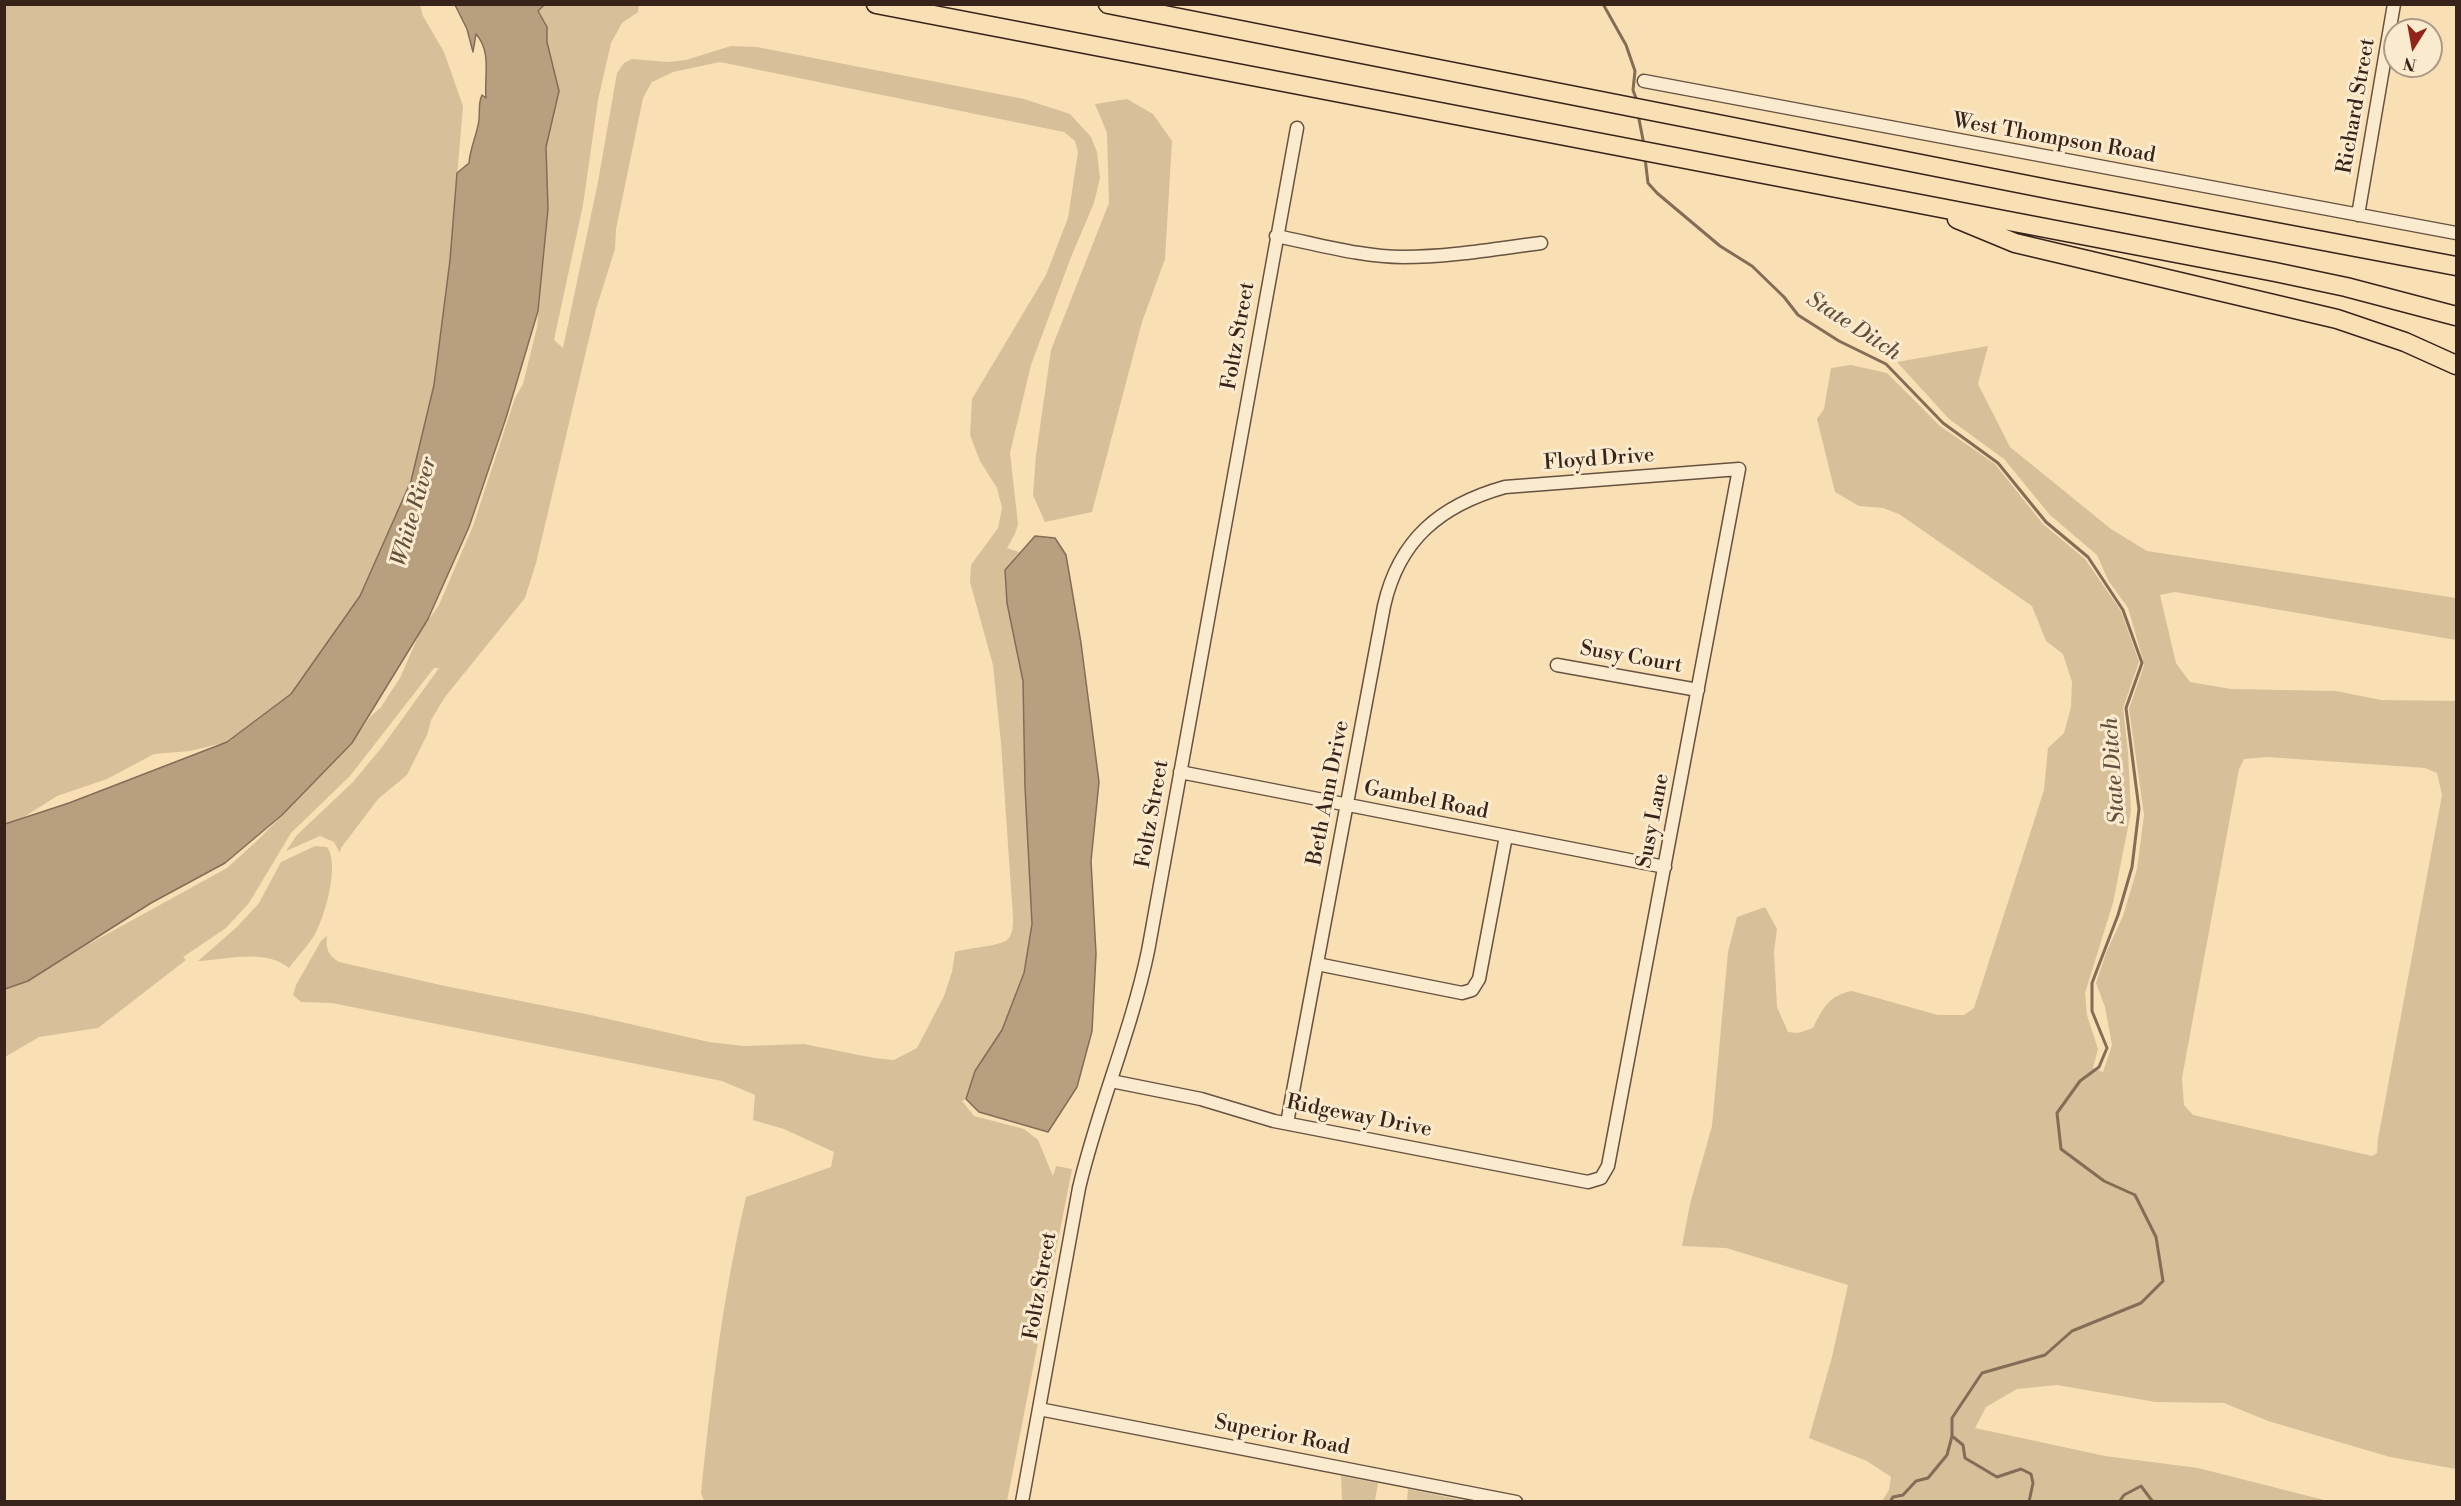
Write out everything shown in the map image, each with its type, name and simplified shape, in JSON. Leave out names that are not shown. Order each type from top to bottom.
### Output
[{"type":"highway","points":[[876,4],[2285,274],[2457,316]]},
{"type":"highway","points":[[1108,4],[2457,266]]},
{"type":"highway","points":[[1922,204],[2014,243],[2337,320],[2405,342],[2457,365]]},
{"type":"street","name":"Richard Street","points":[[2358,215],[2394,4]]},
{"type":"street","name":"West Thompson Road","points":[[1644,81],[2457,233]]},
{"type":"street","name":"Foltz Street","points":[[1022,1502],[1079,1188],[1092,1140],[1130,1025],[1142,977],[1297,128]]},
{"type":"street","points":[[1276,236],[1366,254],[1402,257],[1434,256],[1541,243]]},
{"type":"street","name":"Floyd Drive","points":[[1465,501],[1482,493],[1512,486],[1739,469]]},
{"type":"street","name":"Susy Lane","points":[[1601,1178],[1608,1166],[1739,469]]},
{"type":"street","name":"Beth Ann Drive","points":[[1287,1123],[1384,606],[1392,580],[1404,555],[1418,537],[1441,515],[1465,501]]},
{"type":"street","name":"Susy Court","points":[[1557,665],[1698,690]]},
{"type":"street","name":"Gambel Road","points":[[1180,772],[1665,867]]},
{"type":"street","points":[[1317,964],[1462,993],[1472,990],[1479,979],[1506,836]]},
{"type":"street","name":"Ridgeway Drive","points":[[1111,1081],[1201,1099],[1287,1123],[1588,1182],[1601,1178]]},
{"type":"street","name":"Superior Road","points":[[1039,1409],[1516,1502]]},
{"type":"shaded area","points":[[4,5],[420,5],[423,16],[444,52],[463,106],[450,260],[434,385],[411,481],[360,596],[291,694],[227,742],[190,751],[154,754],[107,779],[57,796],[24,817],[5,824]]},
{"type":"shaded area","points":[[544,5],[639,5],[638,12],[622,23],[611,43],[598,100],[583,205],[554,340],[563,348],[598,182],[617,73],[624,63],[632,59],[668,62],[686,60],[731,46],[757,47],[1024,99],[1070,114],[1091,137],[1097,152],[1100,178],[1094,203],[1071,257],[1031,365],[1010,453],[1018,524],[1007,548],[1019,552],[1005,570],[1007,603],[1023,681],[1025,787],[1032,924],[1024,973],[1002,1030],[975,1071],[966,1099],[962,1101],[974,1116],[1024,1129],[1038,1140],[1053,1176],[1056,1166],[1072,1169],[1007,1501],[704,1501],[701,1493],[719,1344],[746,1197],[831,1167],[834,1152],[784,1129],[753,1120],[755,1095],[722,1081],[332,1003],[301,1002],[293,995],[296,985],[321,941],[327,936],[328,952],[339,962],[709,1042],[744,1046],[804,1044],[894,1060],[917,1048],[944,996],[952,972],[955,952],[1003,942],[1009,938],[1012,930],[1001,743],[993,665],[970,582],[971,565],[998,528],[1002,508],[997,488],[980,461],[970,435],[972,399],[1046,275],[1068,218],[1078,152],[1075,141],[1064,132],[720,62],[673,72],[652,82],[643,98],[616,229],[615,249],[596,309],[536,563],[525,598],[445,697],[431,720],[427,735],[407,775],[378,799],[341,848],[340,853],[334,842],[320,836],[286,851],[297,835],[353,782],[382,747],[439,668],[434,668],[350,776],[291,833],[249,903],[226,928],[183,957],[186,960],[98,1028],[39,1037],[5,1057],[5,989],[28,981],[87,945],[227,868],[260,838],[352,743],[370,717],[381,707],[400,678],[421,630],[439,605],[473,526],[515,398],[523,384],[537,327],[548,209],[546,147],[559,91],[547,42],[547,27],[538,11]]},
{"type":"shaded area","points":[[1127,99],[1153,114],[1172,141],[1165,259],[1142,322],[1092,512],[1045,522],[1033,495],[1036,455],[1051,350],[1109,203],[1107,133],[1095,104]]},
{"type":"shaded area","points":[[1988,346],[1978,384],[2010,447],[2111,529],[2147,551],[2456,598],[2456,640],[2175,592],[2160,595],[2176,663],[2190,682],[2231,689],[2336,691],[2381,700],[2456,701],[2456,1469],[2390,1457],[2268,1421],[2224,1403],[2156,1402],[2057,1385],[2017,1389],[1986,1407],[1975,1428],[2105,1456],[2198,1468],[2328,1501],[1882,1501],[1889,1490],[1891,1477],[1867,1461],[1809,1438],[1832,1357],[1848,1285],[1726,1248],[1682,1246],[1690,1204],[1712,1126],[1728,952],[1737,917],[1765,907],[1777,929],[1774,952],[1777,1007],[1788,1032],[1798,1033],[1813,1028],[1820,1014],[1832,999],[1852,991],[1938,1015],[1964,1015],[1974,1008],[2044,790],[2048,748],[2064,733],[2071,707],[2072,682],[2063,654],[2046,641],[2032,606],[1899,514],[1883,508],[1859,506],[1835,492],[1817,419],[1824,409],[1831,368],[1851,365],[1887,373],[1940,426],[1995,464],[2043,524],[2085,559],[2121,611],[2139,662],[2123,708],[2131,812],[2113,903],[2085,993],[2087,1015],[2098,1049],[2093,1068],[2103,1072],[2112,1045],[2105,1007],[2096,983],[2106,953],[2123,916],[2137,869],[2144,815],[2129,709],[2144,665],[2128,608],[2108,580],[2097,555],[2050,515],[2004,459],[1949,419],[1897,362]],"holes":[[[2267,757],[2425,768],[2437,773],[2442,795],[2377,1153],[2372,1156],[2193,1115],[2184,1105],[2182,1078],[2239,769],[2244,759]]]},
{"type":"shaded area","points":[[315,846],[327,847],[331,855],[330,890],[315,934],[289,968],[269,958],[257,957],[198,961],[237,927],[259,903],[281,862]]},
{"type":"shaded area","points":[[1341,1476],[1378,1483],[1375,1501],[1342,1501]]},
{"type":"shaded area","points":[[1408,1489],[1467,1501],[1407,1501]]},
{"type":"water","name":"White River","points":[[455,5],[544,5],[538,11],[547,27],[547,42],[559,91],[546,147],[548,209],[538,311],[506,418],[469,527],[428,619],[352,743],[282,815],[225,863],[151,903],[28,981],[5,989],[5,824],[69,803],[227,742],[291,694],[360,596],[411,481],[434,385],[450,260],[457,173],[469,163],[478,126],[482,95],[486,98],[484,48],[476,34],[473,52],[467,29]]},
{"type":"water","points":[[1035,536],[1055,538],[1066,555],[1081,643],[1099,782],[1091,861],[1096,954],[1092,1031],[1077,1087],[1048,1132],[979,1112],[966,1099],[975,1071],[1002,1030],[1024,973],[1032,924],[1025,787],[1023,681],[1007,603],[1005,570]]},
{"type":"waterway","name":"State Ditch","points":[[1603,4],[1626,45],[1635,71],[1633,90],[1637,101]]},
{"type":"waterway","name":"State Ditch","points":[[1638,114],[1644,145]]},
{"type":"waterway","name":"State Ditch","points":[[1645,158],[1648,183],[1657,193],[1720,246],[1752,266],[1784,297],[1798,315],[1839,341],[1886,364],[1943,423],[1998,463],[2046,522],[2088,557],[2123,610],[2142,663],[2126,708],[2139,809],[2132,867],[2118,915],[2092,983],[2092,1011],[2107,1048],[2099,1067],[2080,1081],[2057,1113],[2061,1149],[2104,1181],[2135,1195],[2156,1237],[2163,1281],[2141,1303],[2072,1331],[2045,1355],[1982,1373],[1952,1418],[1952,1436],[1947,1455],[1928,1478],[1916,1481],[1903,1495],[1893,1497],[1890,1502]]},
{"type":"waterway","points":[[1952,1436],[1963,1445],[1965,1458],[1997,1477],[2021,1469],[2031,1474],[2033,1483],[2029,1502]]},
{"type":"waterway","points":[[2119,1502],[2124,1495],[2141,1486],[2153,1502]]}]
